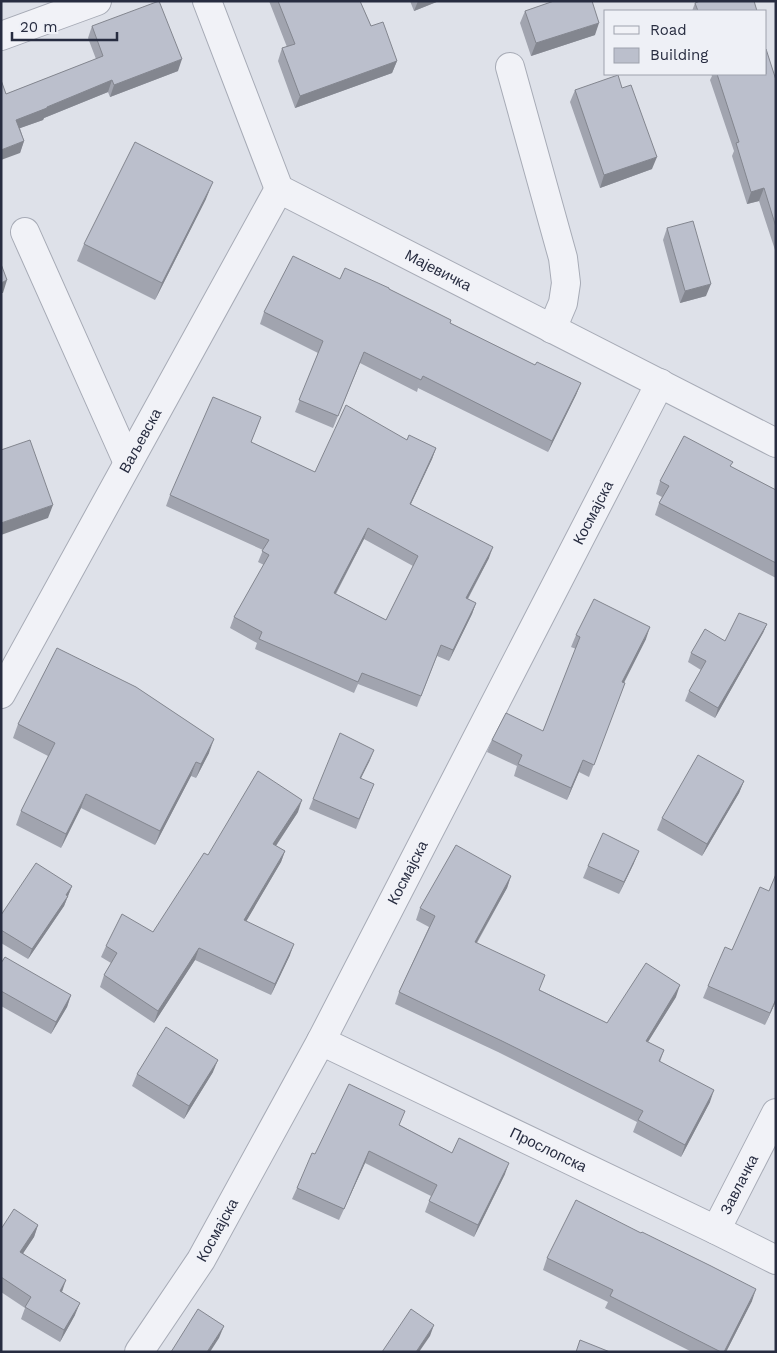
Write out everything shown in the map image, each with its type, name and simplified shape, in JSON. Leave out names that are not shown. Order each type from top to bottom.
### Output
[{"type":"street","points":[[1,36],[97,1]]},
{"type":"street","points":[[207,1],[279,189]]},
{"type":"street","points":[[510,67],[563,258],[566,283],[563,303],[552,329]]},
{"type":"street","name":"Мајевичка","points":[[279,189],[776,443]]},
{"type":"street","name":"Ваљевска","points":[[1,694],[279,189]]},
{"type":"street","points":[[25,232],[128,463]]},
{"type":"street","name":"Космајска","points":[[139,1352],[201,1260],[321,1041],[660,384]]},
{"type":"street","name":"Прослопска","points":[[321,1041],[776,1260]]},
{"type":"street","name":"Завлачка","points":[[716,1230],[776,1113]]},
{"type":"building","points":[[159,1],[182,59],[114,85],[112,80],[16,120],[24,141],[1,150],[1,80],[6,94],[103,56],[92,26]]},
{"type":"building","points":[[278,1],[360,1],[371,26],[383,22],[397,61],[300,96],[282,48],[295,44]]},
{"type":"building","points":[[554,1],[592,1],[599,23],[536,43],[525,11]]},
{"type":"building","points":[[700,1],[754,1],[757,10],[698,10],[695,3]]},
{"type":"building","points":[[767,52],[776,80],[776,227],[764,188],[751,192],[736,143],[739,142],[717,75],[767,75]]},
{"type":"building","points":[[618,75],[622,88],[631,85],[657,157],[604,175],[575,90]]},
{"type":"building","points":[[135,142],[213,182],[162,283],[84,244]]},
{"type":"building","points":[[693,221],[711,284],[685,291],[667,228]]},
{"type":"building","points":[[293,256],[340,279],[345,268],[389,288],[451,320],[450,323],[535,365],[537,362],[581,383],[552,441],[423,376],[421,380],[364,352],[338,416],[299,400],[323,341],[264,312]]},
{"type":"building","points":[[1,264],[7,280],[1,283]]},
{"type":"building","points":[[213,397],[261,417],[251,442],[315,472],[346,405],[407,440],[409,435],[436,448],[410,504],[493,547],[466,598],[476,603],[453,650],[441,645],[421,696],[362,673],[358,682],[259,639],[262,632],[234,617],[269,555],[262,551],[269,540],[170,495]],"holes":[[[368,528],[418,556],[386,620],[334,593]]]},
{"type":"building","points":[[684,436],[733,462],[730,466],[776,490],[776,563],[659,503],[669,486],[660,481]]},
{"type":"building","points":[[30,440],[53,505],[1,523],[1,450]]},
{"type":"building","points":[[594,599],[650,627],[622,682],[625,683],[594,765],[583,760],[571,788],[518,764],[522,755],[492,740],[506,713],[543,731],[580,637],[576,635]]},
{"type":"building","points":[[739,613],[767,624],[718,708],[689,691],[706,661],[691,653],[705,629],[725,641]]},
{"type":"building","points":[[57,648],[136,687],[214,739],[201,764],[196,762],[160,831],[86,794],[66,834],[21,811],[55,743],[18,724]]},
{"type":"building","points":[[340,733],[374,750],[360,778],[374,784],[359,819],[313,799]]},
{"type":"building","points":[[698,755],[744,781],[707,844],[662,818]]},
{"type":"building","points":[[258,771],[302,800],[273,844],[285,851],[244,920],[294,944],[275,984],[199,948],[158,1011],[104,975],[117,953],[106,946],[122,914],[153,932],[204,853],[208,855]]},
{"type":"building","points":[[603,833],[639,851],[624,882],[588,866]]},
{"type":"building","points":[[456,845],[511,876],[475,942],[545,975],[539,990],[607,1023],[646,963],[680,985],[646,1041],[664,1050],[659,1061],[714,1090],[685,1145],[638,1120],[643,1111],[399,992],[435,916],[420,908]]},
{"type":"building","points":[[36,863],[72,886],[66,895],[68,896],[32,949],[1,930],[1,915]]},
{"type":"building","points":[[776,874],[776,999],[770,1013],[708,986],[725,947],[732,950],[760,887],[769,891]]},
{"type":"building","points":[[5,957],[71,995],[56,1022],[1,991],[1,963]]},
{"type":"building","points":[[166,1027],[218,1060],[189,1106],[137,1074]]},
{"type":"building","points":[[349,1084],[405,1111],[399,1125],[452,1153],[459,1138],[509,1163],[478,1225],[429,1201],[437,1185],[369,1151],[344,1209],[297,1188],[312,1153],[315,1154]]},
{"type":"building","points":[[576,1200],[756,1289],[724,1352],[610,1296],[613,1290],[547,1258]]},
{"type":"building","points":[[14,1209],[38,1225],[20,1252],[66,1280],[60,1291],[80,1303],[64,1330],[25,1307],[31,1297],[1,1277],[1,1229]]},
{"type":"building","points":[[198,1309],[224,1326],[207,1352],[171,1352]]},
{"type":"building","points":[[411,1309],[434,1325],[416,1352],[382,1352]]},
{"type":"building","points":[[580,1340],[610,1352],[576,1352]]}]
